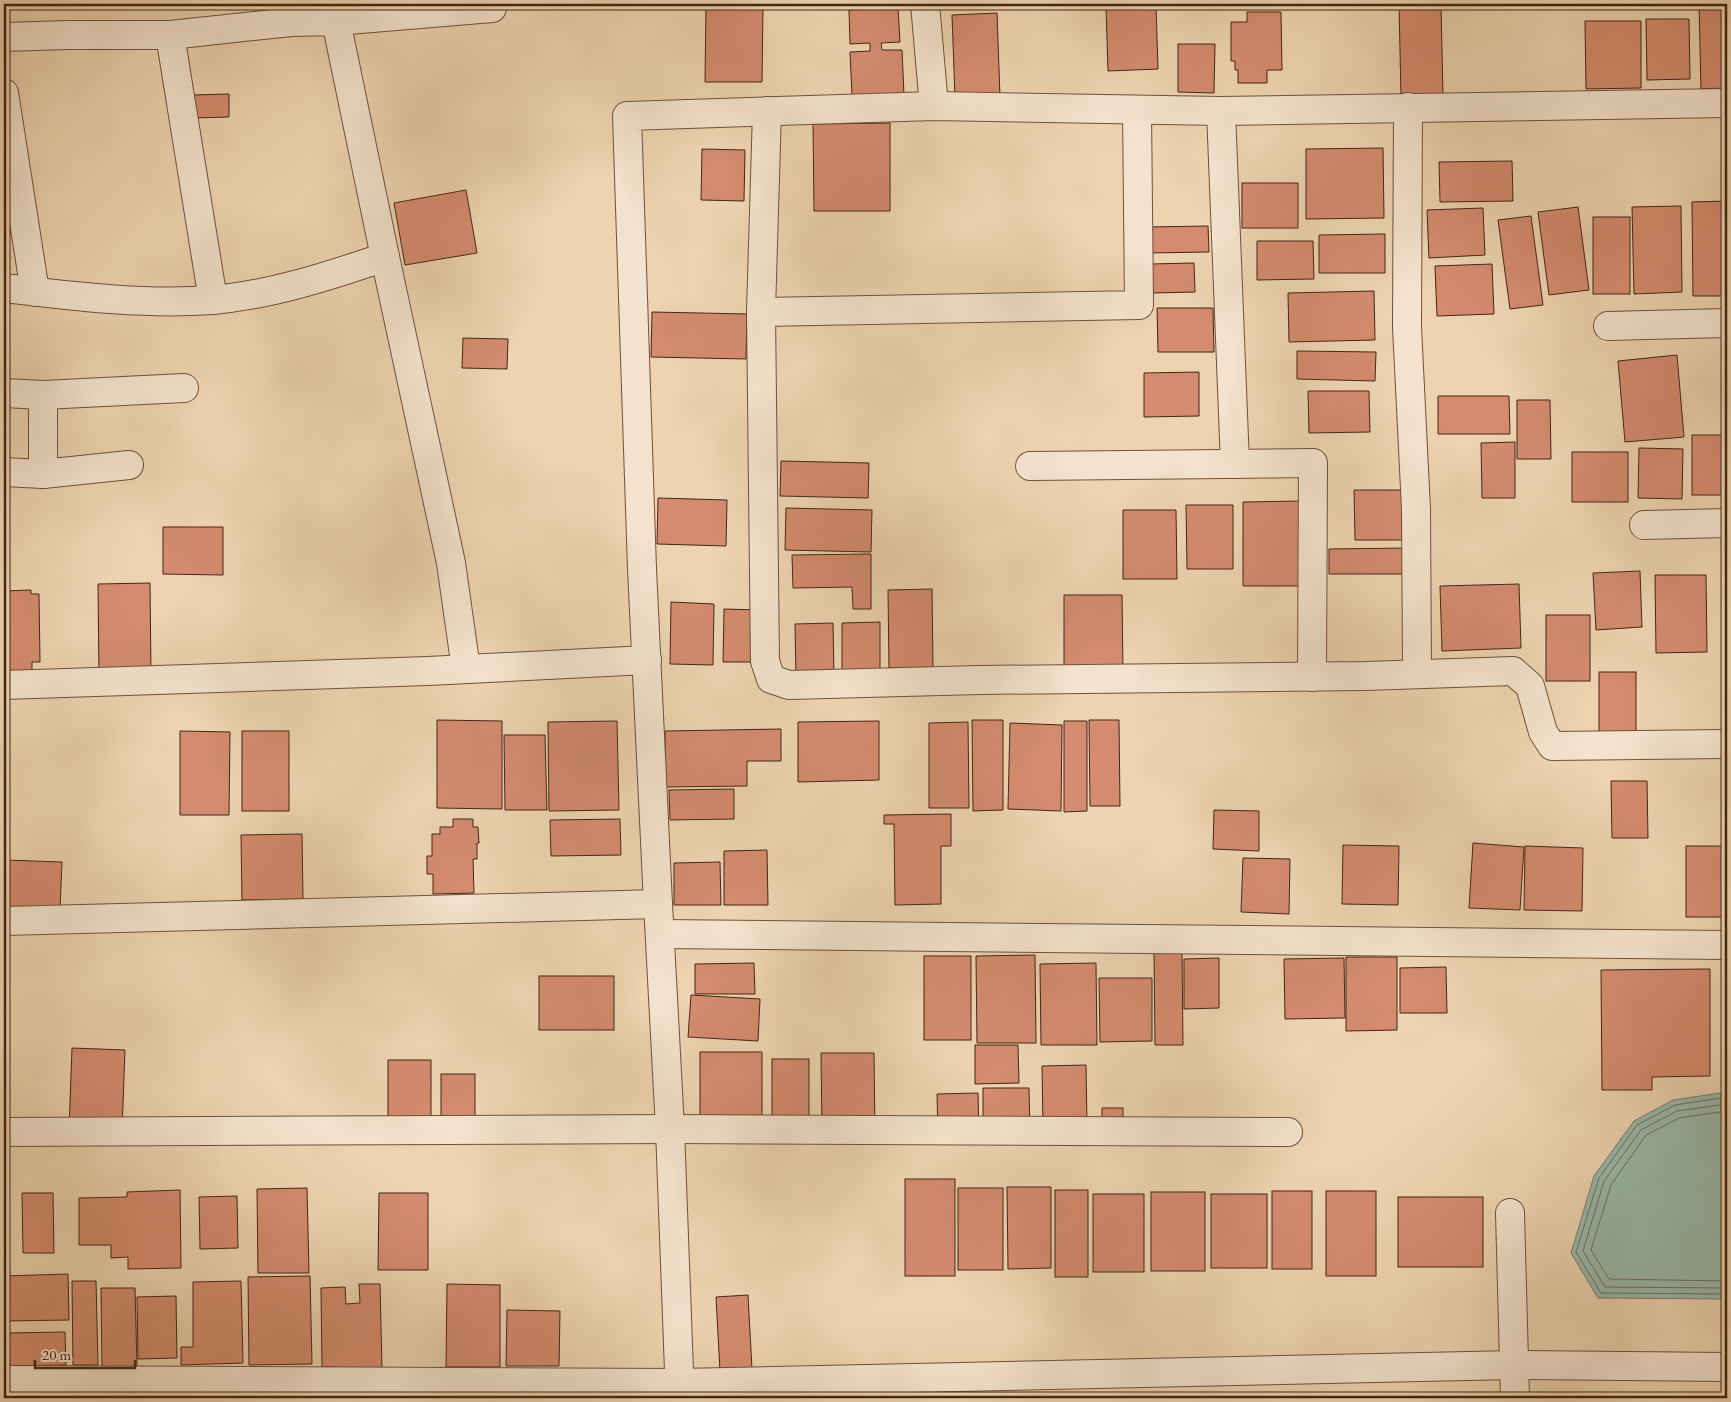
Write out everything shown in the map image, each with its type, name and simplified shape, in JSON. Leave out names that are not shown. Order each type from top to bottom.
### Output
[{"type":"street","points":[[925,4],[934,106]]},
{"type":"street","points":[[4,37],[68,35],[170,36],[281,23],[336,21],[492,8]]},
{"type":"street","points":[[336,21],[451,563],[466,669]]},
{"type":"street","points":[[170,36],[213,300]]},
{"type":"street","points":[[4,93],[35,292]]},
{"type":"street","points":[[680,1391],[670,1129],[642,559],[627,116],[934,106],[1221,111],[1727,103]]},
{"type":"street","points":[[1408,107],[1407,327],[1416,509],[1417,674]]},
{"type":"street","points":[[761,312],[1138,305],[1137,110]]},
{"type":"street","points":[[767,111],[761,312],[765,661],[771,679],[789,685],[1513,671],[1530,686],[1543,732],[1552,746],[1727,744]]},
{"type":"street","points":[[1221,111],[1235,464]]},
{"type":"street","points":[[4,288],[125,300],[170,302],[213,300],[304,282],[385,257]]},
{"type":"street","points":[[1608,326],[1727,323]]},
{"type":"street","points":[[4,393],[43,395],[184,388]]},
{"type":"street","points":[[43,395],[43,474]]},
{"type":"street","points":[[1030,466],[1313,463],[1312,676]]},
{"type":"street","points":[[4,472],[43,474],[130,465]]},
{"type":"street","points":[[1644,525],[1727,523]]},
{"type":"street","points":[[4,685],[466,669],[647,660]]},
{"type":"street","points":[[4,921],[658,904]]},
{"type":"street","points":[[660,934],[1727,945]]},
{"type":"street","points":[[4,1132],[670,1129],[1288,1132]]},
{"type":"street","points":[[1510,1212],[1515,1398]]},
{"type":"street","points":[[4,1380],[680,1391],[1515,1365],[1727,1367]]},
{"type":"water","points":[[1727,1092],[1727,1299],[1598,1298],[1571,1253],[1594,1176],[1634,1121],[1673,1100]]},
{"type":"building","points":[[706,4],[763,4],[762,82],[705,82]]},
{"type":"building","points":[[949,4],[1003,4],[949,5]]},
{"type":"building","points":[[1399,4],[1441,4],[1443,96],[1401,97]]},
{"type":"building","points":[[1699,4],[1727,4],[1727,88],[1701,89]]},
{"type":"building","points":[[1156,6],[1158,69],[1108,71],[1106,8]]},
{"type":"building","points":[[898,7],[900,42],[881,43],[882,50],[902,50],[904,95],[852,97],[850,52],[870,51],[870,43],[850,44],[849,10]]},
{"type":"building","points":[[1247,12],[1281,12],[1282,70],[1267,70],[1267,83],[1238,83],[1238,70],[1235,70],[1235,61],[1231,61],[1231,22],[1247,22]]},
{"type":"building","points":[[997,13],[1000,97],[955,98],[952,15]]},
{"type":"building","points":[[1646,19],[1689,19],[1690,79],[1647,80]]},
{"type":"building","points":[[1585,21],[1641,21],[1641,88],[1586,89]]},
{"type":"building","points":[[1178,44],[1215,44],[1214,93],[1178,92]]},
{"type":"building","points":[[229,94],[229,117],[192,118],[192,95]]},
{"type":"building","points":[[890,123],[890,211],[814,211],[813,124]]},
{"type":"building","points":[[1383,148],[1384,218],[1306,219],[1306,149]]},
{"type":"building","points":[[702,149],[745,150],[744,201],[701,200]]},
{"type":"building","points":[[1512,161],[1513,201],[1440,202],[1439,162]]},
{"type":"building","points":[[1242,183],[1298,183],[1298,228],[1242,228]]},
{"type":"building","points":[[466,190],[477,253],[405,265],[394,203]]},
{"type":"building","points":[[1727,201],[1727,296],[1693,296],[1692,202]]},
{"type":"building","points":[[1681,206],[1682,292],[1634,294],[1632,207]]},
{"type":"building","points":[[1578,207],[1589,290],[1549,295],[1538,212]]},
{"type":"building","points":[[1483,208],[1485,255],[1429,258],[1427,210]]},
{"type":"building","points":[[1531,216],[1543,305],[1510,309],[1498,220]]},
{"type":"building","points":[[1593,217],[1630,217],[1630,294],[1593,294]]},
{"type":"building","points":[[1208,226],[1209,252],[1148,253],[1148,227]]},
{"type":"building","points":[[1385,234],[1385,273],[1319,273],[1319,235]]},
{"type":"building","points":[[1257,241],[1313,241],[1314,279],[1257,280]]},
{"type":"building","points":[[1194,263],[1195,292],[1152,293],[1151,264]]},
{"type":"building","points":[[1492,264],[1494,314],[1437,316],[1435,266]]},
{"type":"building","points":[[1374,291],[1375,340],[1289,342],[1288,293]]},
{"type":"building","points":[[1157,308],[1213,308],[1214,352],[1158,352]]},
{"type":"building","points":[[652,312],[747,314],[746,359],[651,357]]},
{"type":"building","points":[[463,338],[508,339],[507,369],[462,368]]},
{"type":"building","points":[[1297,351],[1376,352],[1375,381],[1297,379]]},
{"type":"building","points":[[1677,355],[1684,437],[1625,442],[1618,361]]},
{"type":"building","points":[[1199,372],[1199,416],[1144,417],[1144,373]]},
{"type":"building","points":[[1308,391],[1369,391],[1370,432],[1309,433]]},
{"type":"building","points":[[1438,396],[1509,396],[1510,434],[1438,434]]},
{"type":"building","points":[[1517,400],[1550,400],[1551,459],[1517,459]]},
{"type":"building","points":[[1692,435],[1727,435],[1727,495],[1692,495]]},
{"type":"building","points":[[1515,442],[1515,498],[1482,498],[1481,443]]},
{"type":"building","points":[[1639,448],[1683,449],[1682,499],[1638,498]]},
{"type":"building","points":[[1572,452],[1628,452],[1628,502],[1572,502]]},
{"type":"building","points":[[781,461],[869,463],[868,498],[780,496]]},
{"type":"building","points":[[1354,490],[1402,490],[1402,540],[1355,540]]},
{"type":"building","points":[[658,498],[727,500],[726,546],[657,544]]},
{"type":"building","points":[[1303,501],[1304,586],[1243,586],[1243,502]]},
{"type":"building","points":[[1186,505],[1233,505],[1233,569],[1187,569]]},
{"type":"building","points":[[786,508],[872,510],[871,552],[785,550]]},
{"type":"building","points":[[1123,510],[1176,510],[1177,579],[1123,579]]},
{"type":"building","points":[[163,527],[223,527],[223,575],[163,574]]},
{"type":"building","points":[[1407,548],[1407,574],[1329,574],[1329,549]]},
{"type":"building","points":[[871,554],[871,609],[853,609],[852,587],[793,588],[792,555]]},
{"type":"building","points":[[1640,571],[1642,627],[1596,630],[1593,573]]},
{"type":"building","points":[[1655,575],[1706,575],[1707,652],[1656,653]]},
{"type":"building","points":[[150,583],[151,675],[99,677],[98,584]]},
{"type":"building","points":[[1519,584],[1521,648],[1442,651],[1440,586]]},
{"type":"building","points":[[932,589],[933,668],[889,668],[888,590]]},
{"type":"building","points":[[31,590],[31,594],[39,594],[40,662],[32,662],[32,673],[4,673],[4,591]]},
{"type":"building","points":[[1064,595],[1122,595],[1123,672],[1064,673]]},
{"type":"building","points":[[671,602],[714,604],[713,665],[670,664]]},
{"type":"building","points":[[724,609],[759,610],[758,662],[723,662]]},
{"type":"building","points":[[1546,615],[1590,615],[1590,681],[1546,681]]},
{"type":"building","points":[[880,622],[880,675],[842,676],[842,623]]},
{"type":"building","points":[[833,623],[834,676],[796,676],[795,624]]},
{"type":"building","points":[[1599,672],[1636,672],[1636,737],[1599,737]]},
{"type":"building","points":[[437,720],[502,721],[502,809],[437,808]]},
{"type":"building","points":[[972,720],[1003,720],[1003,810],[973,811]]},
{"type":"building","points":[[1089,720],[1119,720],[1120,806],[1090,806]]},
{"type":"building","points":[[617,721],[619,810],[549,811],[548,722]]},
{"type":"building","points":[[879,721],[879,780],[798,782],[798,722]]},
{"type":"building","points":[[1064,721],[1087,721],[1087,811],[1064,812]]},
{"type":"building","points":[[968,722],[969,808],[929,808],[929,723]]},
{"type":"building","points":[[1010,723],[1062,725],[1061,811],[1008,809]]},
{"type":"building","points":[[781,729],[781,761],[747,761],[747,786],[665,787],[665,731]]},
{"type":"building","points":[[180,731],[230,732],[229,815],[180,815]]},
{"type":"building","points":[[242,731],[289,731],[289,811],[242,811]]},
{"type":"building","points":[[504,735],[545,735],[547,810],[505,810]]},
{"type":"building","points":[[1611,781],[1647,781],[1648,838],[1612,838]]},
{"type":"building","points":[[734,789],[734,819],[670,820],[669,790]]},
{"type":"building","points":[[1214,810],[1259,811],[1259,851],[1213,849]]},
{"type":"building","points":[[951,814],[951,846],[941,846],[941,904],[895,905],[894,824],[884,824],[884,815]]},
{"type":"building","points":[[453,819],[473,819],[473,827],[478,827],[477,859],[473,859],[474,893],[433,894],[433,874],[427,874],[427,856],[432,856],[432,834],[440,834],[440,827],[453,827]]},
{"type":"building","points":[[620,819],[621,855],[551,856],[550,820]]},
{"type":"building","points":[[302,834],[303,899],[242,900],[241,835]]},
{"type":"building","points":[[1473,843],[1524,847],[1520,910],[1469,908]]},
{"type":"building","points":[[1343,845],[1399,846],[1398,905],[1342,904]]},
{"type":"building","points":[[1525,846],[1583,848],[1582,911],[1524,910]]},
{"type":"building","points":[[1686,846],[1727,846],[1727,917],[1686,917]]},
{"type":"building","points":[[767,850],[768,905],[724,905],[724,851]]},
{"type":"building","points":[[1243,858],[1290,859],[1289,914],[1241,912]]},
{"type":"building","points":[[4,860],[62,862],[60,909],[4,906]]},
{"type":"building","points":[[720,862],[721,905],[674,905],[674,863]]},
{"type":"building","points":[[1182,951],[1183,1045],[1155,1045],[1154,952]]},
{"type":"building","points":[[1035,955],[1036,1043],[977,1043],[976,956]]},
{"type":"building","points":[[924,956],[971,956],[971,1040],[924,1040]]},
{"type":"building","points":[[1346,957],[1397,957],[1397,1030],[1346,1031]]},
{"type":"building","points":[[1219,958],[1219,1008],[1184,1009],[1184,959]]},
{"type":"building","points":[[1344,958],[1345,1018],[1285,1019],[1284,959]]},
{"type":"building","points":[[754,963],[755,994],[695,994],[695,964]]},
{"type":"building","points":[[1096,963],[1097,1045],[1041,1045],[1040,964]]},
{"type":"building","points":[[1446,967],[1447,1013],[1400,1013],[1400,968]]},
{"type":"building","points":[[1710,969],[1710,1076],[1652,1077],[1652,1090],[1602,1090],[1601,970]]},
{"type":"building","points":[[539,976],[614,976],[614,1030],[539,1030]]},
{"type":"building","points":[[1099,978],[1152,978],[1152,1041],[1100,1042]]},
{"type":"building","points":[[691,995],[760,999],[758,1041],[688,1037]]},
{"type":"building","points":[[975,1045],[1018,1045],[1019,1083],[975,1084]]},
{"type":"building","points":[[72,1048],[125,1050],[122,1131],[69,1130]]},
{"type":"building","points":[[700,1052],[762,1052],[762,1126],[700,1126]]},
{"type":"building","points":[[821,1053],[874,1053],[875,1135],[822,1135]]},
{"type":"building","points":[[772,1059],[809,1059],[809,1125],[772,1125]]},
{"type":"building","points":[[388,1060],[431,1060],[431,1128],[388,1128]]},
{"type":"building","points":[[1086,1065],[1087,1125],[1043,1125],[1042,1066]]},
{"type":"building","points":[[441,1074],[475,1074],[475,1127],[441,1127]]},
{"type":"building","points":[[983,1088],[1029,1088],[1030,1134],[983,1134]]},
{"type":"building","points":[[978,1093],[979,1138],[938,1138],[937,1094]]},
{"type":"building","points":[[1102,1108],[1123,1108],[1123,1141],[1102,1141]]},
{"type":"building","points":[[905,1179],[955,1179],[955,1276],[905,1276]]},
{"type":"building","points":[[1007,1187],[1051,1187],[1051,1268],[1008,1269]]},
{"type":"building","points":[[307,1188],[309,1273],[258,1273],[257,1189]]},
{"type":"building","points":[[958,1188],[1003,1188],[1003,1270],[958,1270]]},
{"type":"building","points":[[180,1190],[181,1268],[128,1269],[128,1257],[111,1258],[111,1245],[79,1245],[79,1198],[127,1197],[127,1192]]},
{"type":"building","points":[[1055,1190],[1088,1190],[1088,1277],[1055,1277]]},
{"type":"building","points":[[1272,1191],[1312,1191],[1312,1269],[1272,1269]]},
{"type":"building","points":[[1326,1191],[1376,1191],[1376,1276],[1326,1276]]},
{"type":"building","points":[[1151,1192],[1205,1192],[1205,1271],[1151,1271]]},
{"type":"building","points":[[22,1193],[53,1193],[54,1253],[23,1253]]},
{"type":"building","points":[[379,1193],[428,1193],[428,1270],[378,1270]]},
{"type":"building","points":[[1093,1194],[1144,1194],[1144,1272],[1093,1272]]},
{"type":"building","points":[[1211,1194],[1267,1194],[1267,1268],[1211,1268]]},
{"type":"building","points":[[237,1196],[238,1248],[200,1249],[199,1197]]},
{"type":"building","points":[[1398,1197],[1483,1197],[1483,1267],[1398,1267]]},
{"type":"building","points":[[68,1274],[69,1320],[6,1321],[5,1276]]},
{"type":"building","points":[[310,1276],[312,1364],[249,1365],[248,1277]]},
{"type":"building","points":[[72,1281],[96,1281],[98,1365],[73,1365]]},
{"type":"building","points":[[241,1281],[243,1363],[181,1365],[181,1347],[193,1347],[193,1282]]},
{"type":"building","points":[[359,1284],[380,1284],[382,1369],[337,1370],[337,1367],[322,1367],[321,1288],[345,1287],[346,1304],[360,1303]]},
{"type":"building","points":[[447,1284],[500,1285],[500,1367],[446,1367]]},
{"type":"building","points":[[101,1288],[135,1288],[137,1367],[102,1368]]},
{"type":"building","points":[[748,1295],[752,1369],[720,1371],[716,1297]]},
{"type":"building","points":[[176,1296],[177,1358],[138,1359],[137,1297]]},
{"type":"building","points":[[507,1310],[560,1311],[559,1366],[506,1366]]},
{"type":"building","points":[[65,1332],[66,1365],[6,1366],[5,1333]]}]
